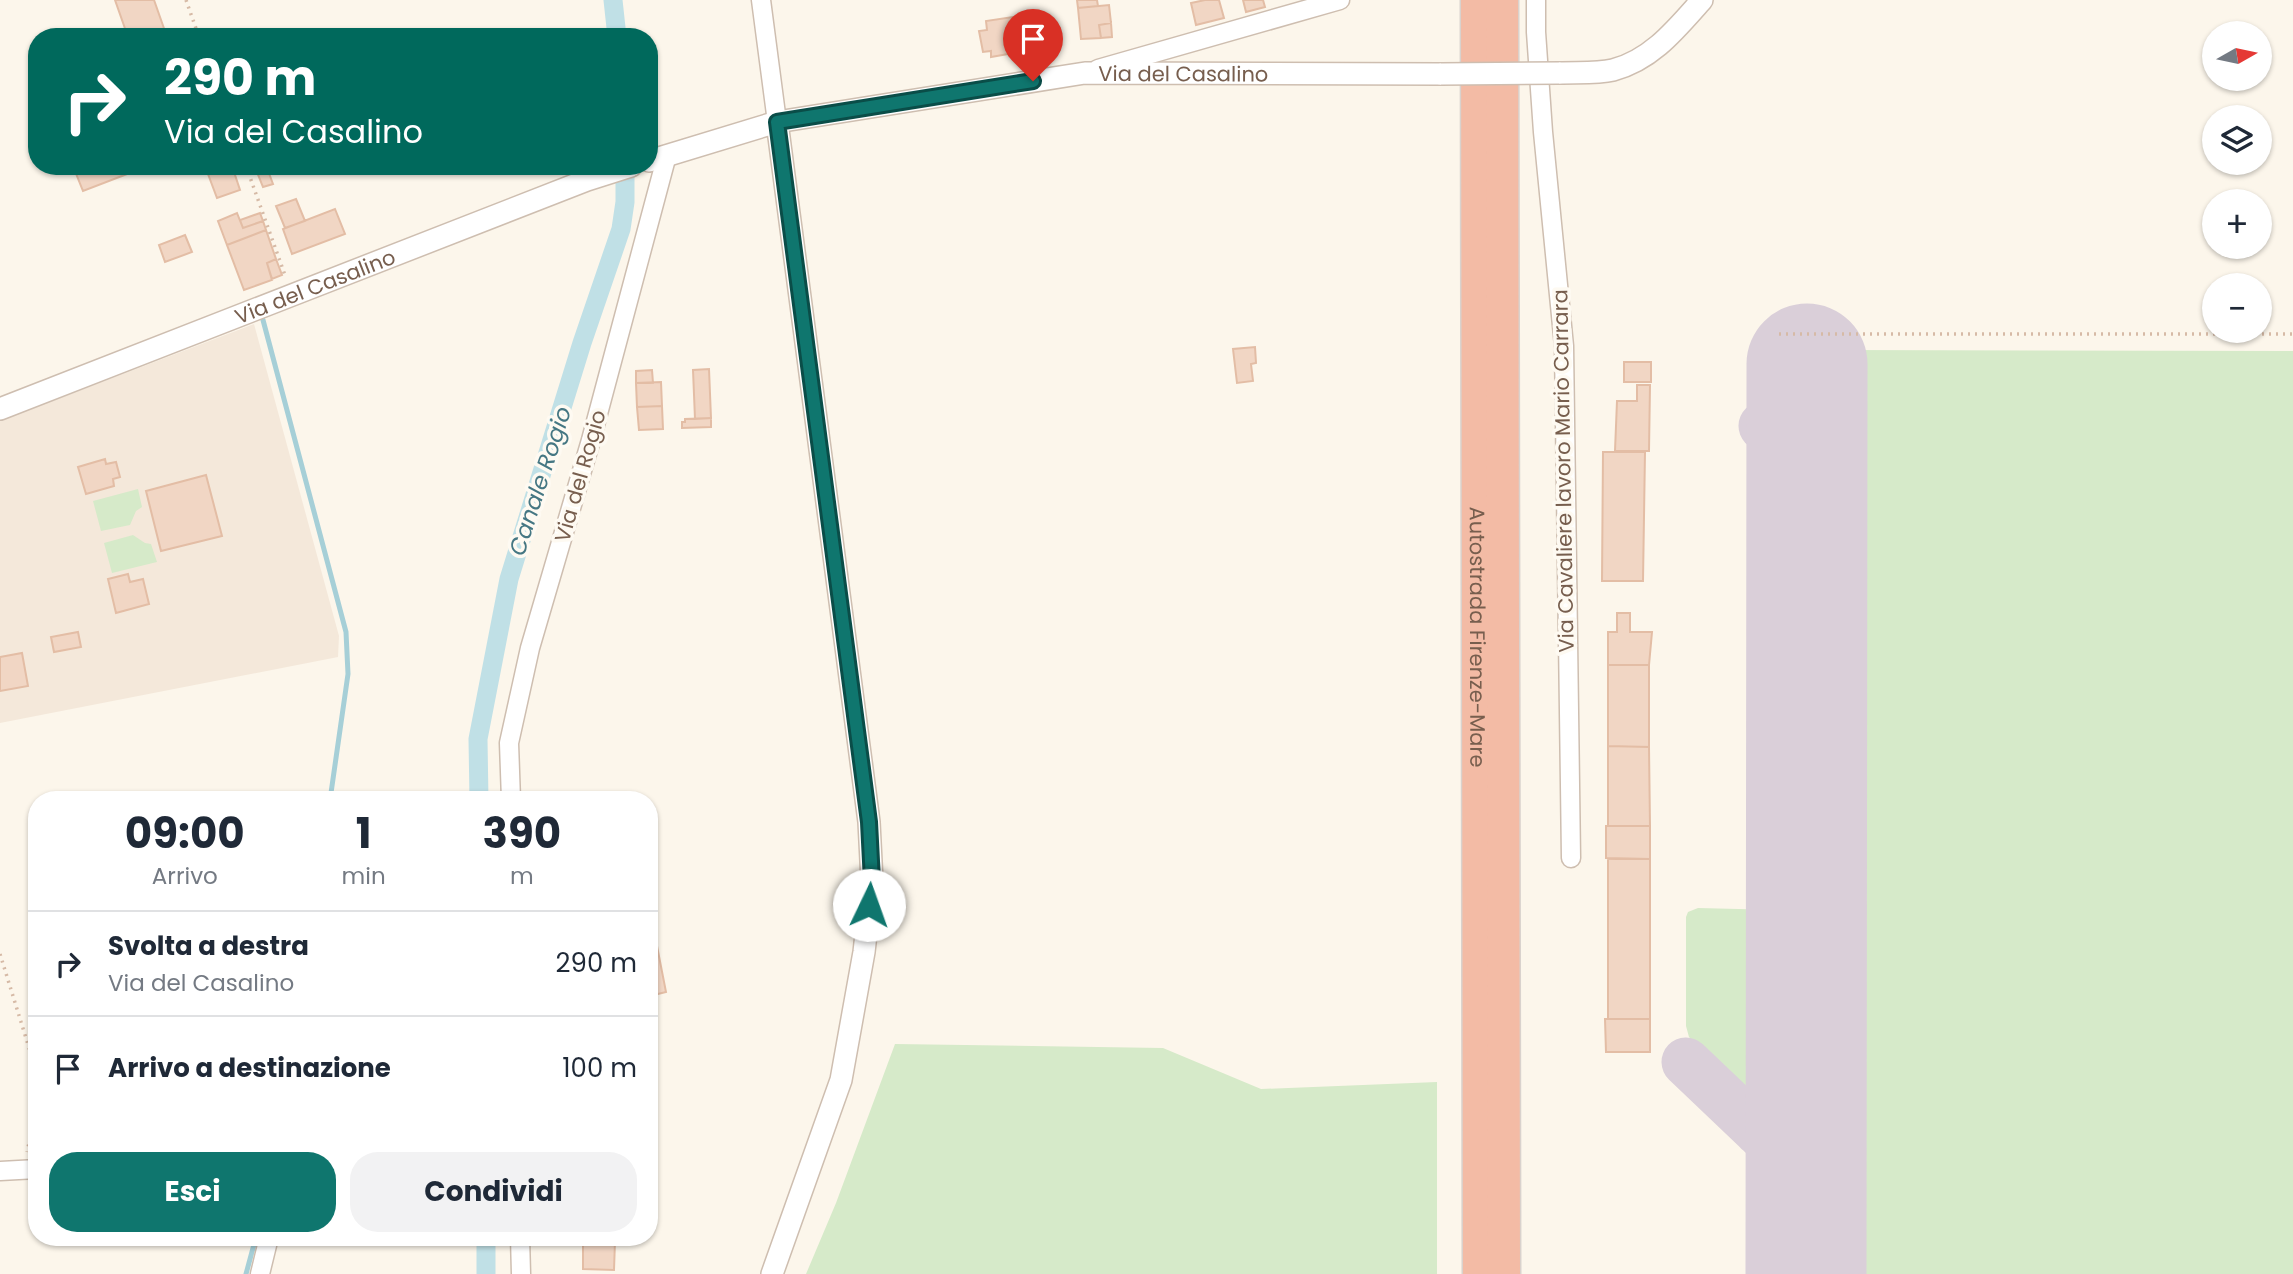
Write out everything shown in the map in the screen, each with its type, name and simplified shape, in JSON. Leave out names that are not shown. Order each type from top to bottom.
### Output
[{"type":"highway","name":"Autostrada Firenze-Mare","points":[[1477,0],[1479,1274]]},
{"type":"highway","name":"Autostrada Firenze-Mare","points":[[1502,0],[1504,1274]]},
{"type":"street","points":[[761,0],[869,822],[872,881],[864,952],[841,1080],[772,1274]]},
{"type":"street","points":[[1085,72],[1340,0]]},
{"type":"street","name":"Via Cavaliere lavoro Mario Carrara","points":[[1536,0],[1543,132],[1564,333],[1571,858]]},
{"type":"street","name":"Via del Casalino","points":[[658,158],[777,122],[1085,72],[1441,74],[1611,71],[1636,62],[1667,40],[1702,0]]},
{"type":"street","name":"Via del Casalino","points":[[0,409],[606,175]]},
{"type":"street","name":"Via del Rogio","points":[[511,791],[509,743],[530,648],[591,440],[654,175]]},
{"type":"street","points":[[0,1171],[28,1169]]},
{"type":"street","points":[[260,1274],[268,1246]]},
{"type":"street","points":[[520,1246],[521,1274]]},
{"type":"path","points":[[186,0],[196,28]]},
{"type":"path","points":[[249,175],[293,296]]},
{"type":"path","points":[[1779,334],[2293,334]]},
{"type":"path","points":[[0,954],[28,1045]]},
{"type":"shaded area","points":[[254,324],[339,636],[338,657],[0,723],[0,421]]},
{"type":"green space","points":[[1838,350],[2293,351],[2293,1274],[1839,1274]]},
{"type":"green space","points":[[138,489],[142,507],[136,511],[130,525],[101,531],[93,501]]},
{"type":"green space","points":[[133,535],[151,544],[157,562],[112,573],[104,543]]},
{"type":"green space","points":[[1698,908],[1779,910],[1780,1108],[1773,1122],[1766,1120],[1759,1113],[1689,1037],[1686,1026],[1686,917],[1688,912]]},
{"type":"green space","points":[[895,1044],[1163,1048],[1261,1089],[1437,1082],[1437,1274],[806,1274],[836,1203]]},
{"type":"building","points":[[115,0],[154,0],[164,28],[125,28]]},
{"type":"building","points":[[1077,0],[1097,0],[1098,6],[1078,8]]},
{"type":"building","points":[[1219,0],[1224,18],[1196,25],[1191,3]]},
{"type":"building","points":[[1243,0],[1263,0],[1265,7],[1246,12]]},
{"type":"building","points":[[1109,5],[1111,23],[1099,25],[1101,38],[1081,39],[1078,8]]},
{"type":"building","points":[[1020,16],[1025,51],[991,57],[991,51],[983,52],[979,31],[987,30],[986,21]]},
{"type":"building","points":[[1111,23],[1112,37],[1101,38],[1099,25]]},
{"type":"building","points":[[77,175],[125,175],[83,191]]},
{"type":"building","points":[[208,175],[235,175],[240,190],[217,198]]},
{"type":"building","points":[[258,175],[270,175],[273,184],[263,187]]},
{"type":"building","points":[[296,199],[305,221],[285,228],[276,206]]},
{"type":"building","points":[[335,209],[345,234],[292,254],[283,229]]},
{"type":"building","points":[[237,213],[243,228],[263,221],[266,230],[227,245],[218,221]]},
{"type":"building","points":[[260,213],[263,221],[243,228],[240,220]]},
{"type":"building","points":[[266,230],[276,259],[267,263],[272,280],[244,290],[227,245]]},
{"type":"building","points":[[185,235],[192,252],[165,262],[159,245]]},
{"type":"building","points":[[276,259],[282,275],[272,279],[267,263]]},
{"type":"building","points":[[1255,347],[1256,363],[1251,364],[1253,381],[1237,383],[1233,349]]},
{"type":"building","points":[[1624,362],[1651,362],[1651,382],[1624,382]]},
{"type":"building","points":[[709,369],[711,418],[695,419],[693,370]]},
{"type":"building","points":[[652,370],[653,383],[636,383],[636,371]]},
{"type":"building","points":[[661,382],[662,406],[637,407],[636,383]]},
{"type":"building","points":[[1637,385],[1650,385],[1649,451],[1615,451],[1617,401],[1637,401]]},
{"type":"building","points":[[662,406],[663,429],[639,430],[637,407]]},
{"type":"building","points":[[711,418],[711,427],[682,428],[685,419]]},
{"type":"building","points":[[1603,452],[1645,452],[1643,581],[1602,581]]},
{"type":"building","points":[[105,459],[106,464],[116,462],[120,477],[113,479],[114,486],[86,494],[78,467]]},
{"type":"building","points":[[206,475],[222,536],[161,551],[146,491]]},
{"type":"building","points":[[128,574],[130,582],[143,579],[149,604],[116,613],[108,579]]},
{"type":"building","points":[[1617,613],[1630,613],[1630,632],[1652,632],[1649,665],[1608,665],[1608,632],[1617,632]]},
{"type":"building","points":[[78,632],[81,647],[54,652],[51,637]]},
{"type":"building","points":[[22,653],[28,686],[0,691],[0,657]]},
{"type":"building","points":[[1608,665],[1649,665],[1649,747],[1608,746]]},
{"type":"building","points":[[1608,746],[1649,747],[1650,826],[1608,826]]},
{"type":"building","points":[[1606,826],[1650,826],[1650,859],[1606,858]]},
{"type":"building","points":[[1608,859],[1650,859],[1650,1019],[1608,1019]]},
{"type":"building","points":[[658,951],[666,992],[658,994]]},
{"type":"building","points":[[1605,1019],[1650,1019],[1650,1052],[1606,1052]]},
{"type":"building","points":[[583,1246],[615,1246],[614,1270],[583,1269]]},
{"type":"waterway","name":"Canale Rogio","points":[[613,0],[616,28]]},
{"type":"waterway","name":"Canale Rogio","points":[[479,791],[478,739],[509,579],[582,343],[621,229],[625,175]]},
{"type":"waterway","points":[[263,320],[346,632],[348,674],[331,791]]},
{"type":"waterway","points":[[246,1274],[254,1246]]},
{"type":"waterway","name":"Canale Rogio","points":[[486,1246],[486,1274]]},
{"type":"taxiway","points":[[1763,426],[1807,427]]},
{"type":"taxiway","points":[[1686,1062],[1792,1163],[1806,1197]]},
{"type":"taxiway","points":[[1758,1131],[1776,1132],[1788,1128],[1798,1118],[1806,1103]]},
{"type":"runway","points":[[1806,1274],[1807,364]]},
{"type":"route","points":[[869,905],[872,881],[869,822],[777,122],[1033,81]]}]
